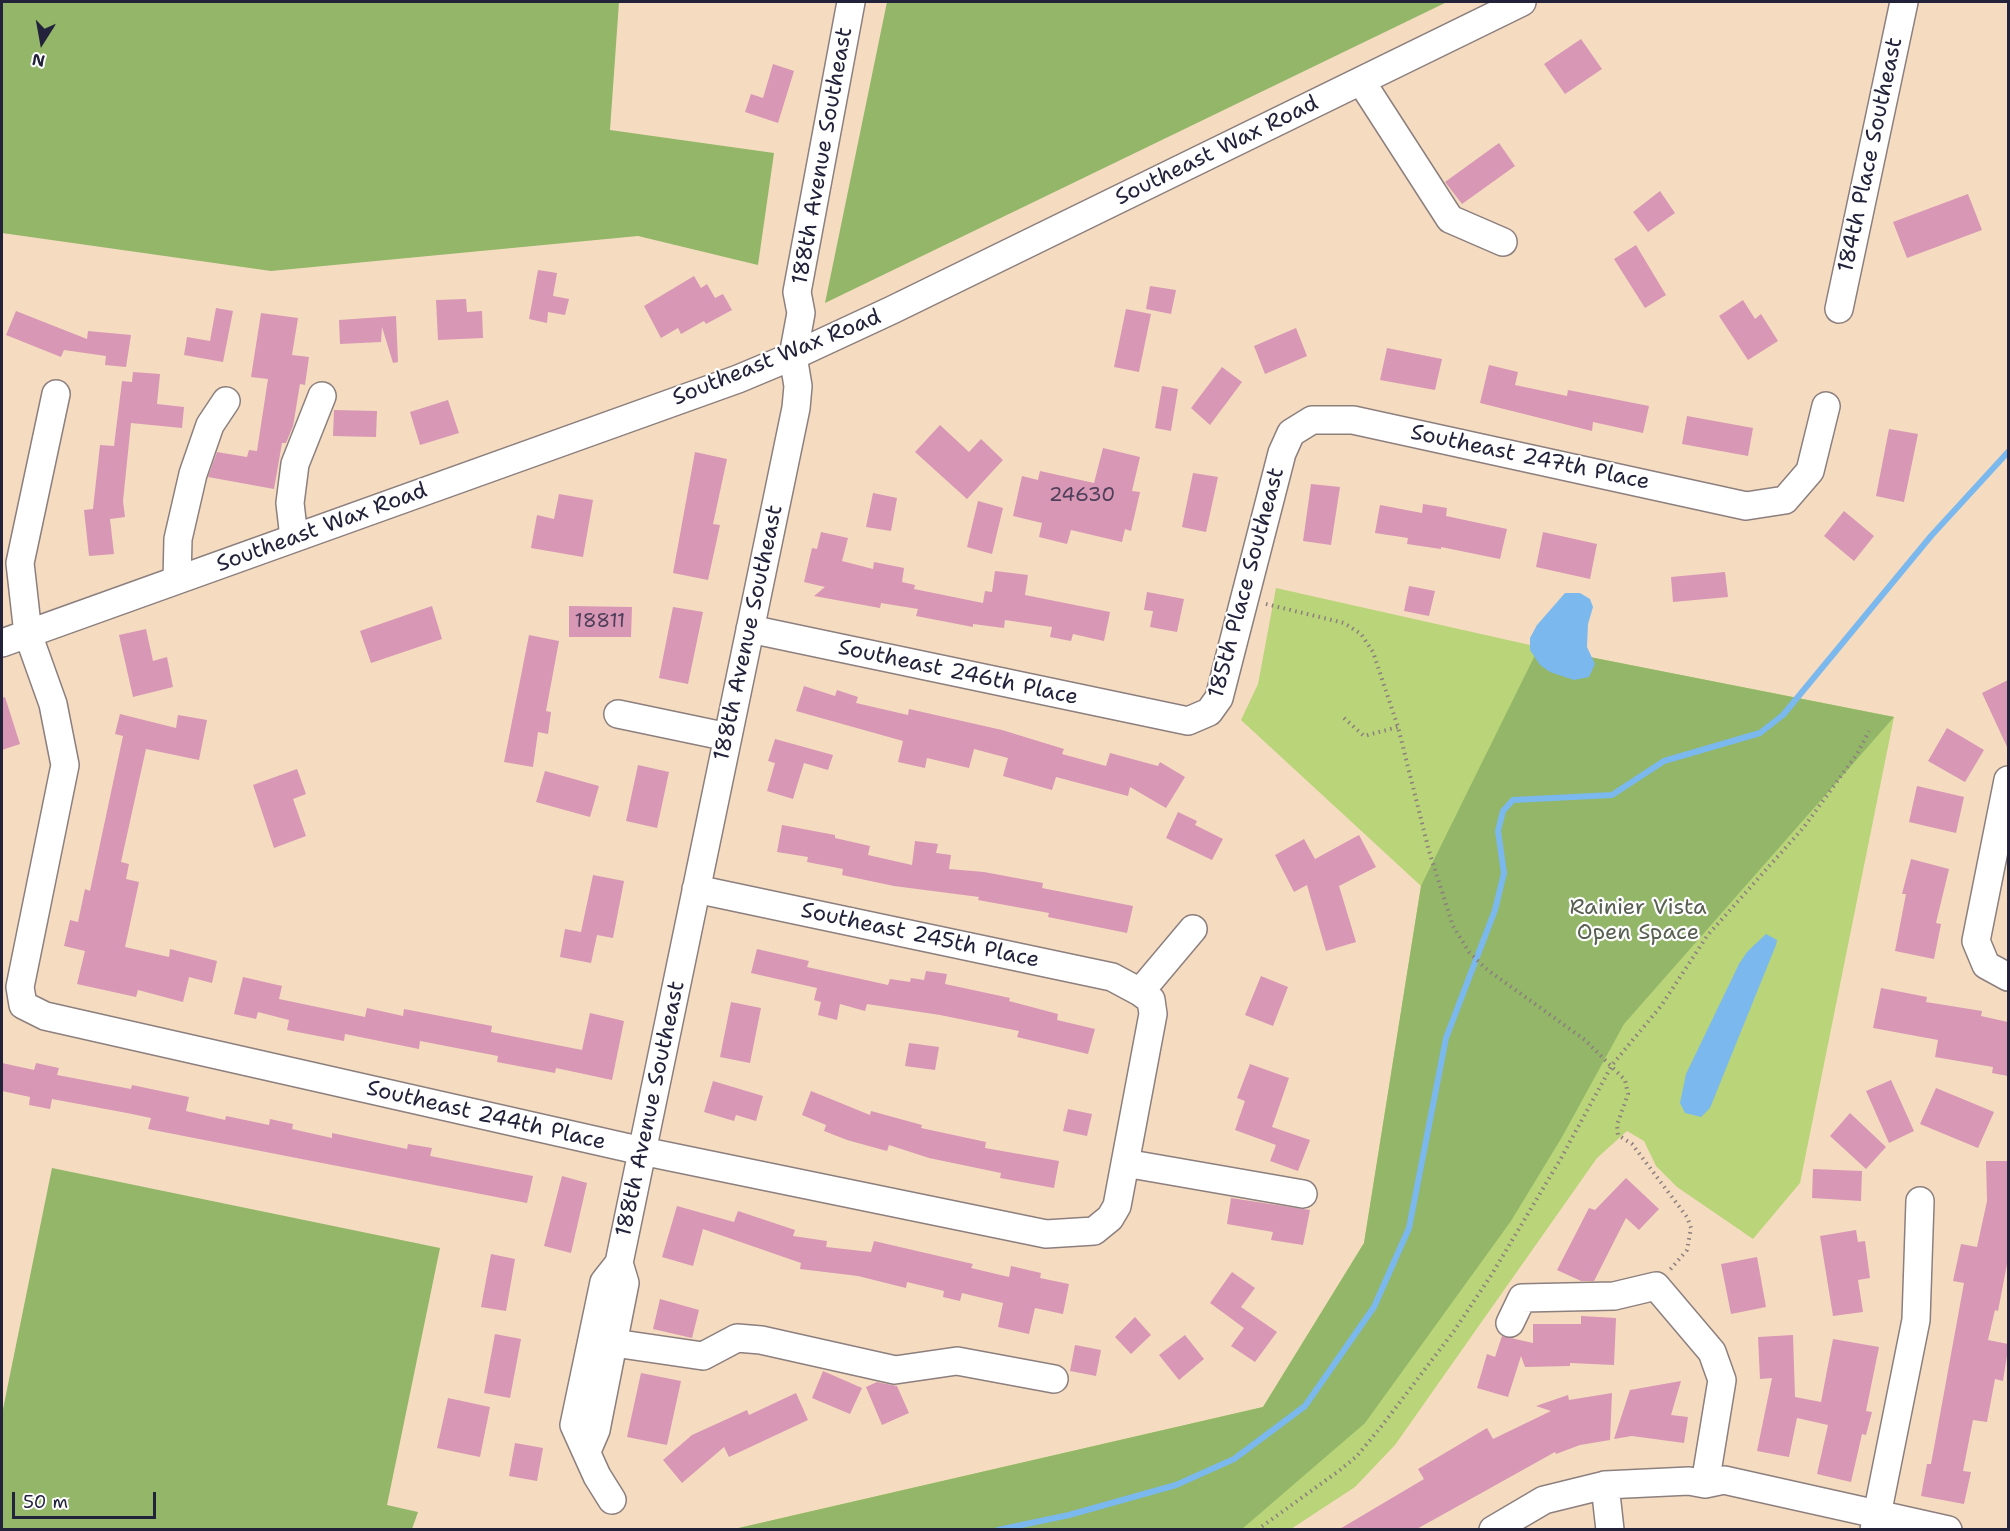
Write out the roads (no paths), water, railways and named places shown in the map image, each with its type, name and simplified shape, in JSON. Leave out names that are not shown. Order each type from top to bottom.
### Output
[{"type":"street","name":"188th Avenue Southeast","points":[[612,1500],[597,1476],[574,1425],[604,1282],[619,1263],[796,408],[798,386],[793,356],[801,314],[797,292],[851,2]]},
{"type":"street","name":"Southeast Wax Road","points":[[2,643],[738,379],[793,356],[892,310],[1522,2]]},
{"type":"street","name":"184th Place Southeast","points":[[1839,309],[1904,2]]},
{"type":"street","points":[[1361,81],[1450,219],[1503,242]]},
{"type":"street","points":[[28,634],[20,563],[56,394]]},
{"type":"street","points":[[294,538],[290,503],[296,464],[321,396]]},
{"type":"street","points":[[177,580],[178,539],[193,474],[210,425],[226,401]]},
{"type":"street","name":"Southeast 247th Place","points":[[1312,420],[1353,420],[1746,506],[1785,500],[1810,471],[1826,406]]},
{"type":"street","name":"185th Place Southeast","points":[[1165,717],[1188,721],[1209,712],[1219,698],[1282,453],[1291,433],[1312,420]]},
{"type":"street","name":"Southeast 246th Place","points":[[750,629],[1165,717]]},
{"type":"street","name":"Southeast 244th Place","points":[[28,634],[53,704],[64,765],[20,987],[23,1005],[45,1016],[642,1151],[1046,1234],[1094,1232],[1110,1218],[1117,1206],[1125,1163]]},
{"type":"street","points":[[618,714],[728,738]]},
{"type":"street","points":[[2008,780],[1976,941],[1986,965],[2008,977]]},
{"type":"street","name":"Southeast 245th Place","points":[[696,889],[1112,976],[1140,992]]},
{"type":"street","points":[[1193,929],[1140,992],[1151,1000],[1153,1014],[1125,1163],[1303,1194]]},
{"type":"street","points":[[1875,1526],[1916,1320],[1920,1201]]},
{"type":"street","name":"188th Avenue Southeast","points":[[587,1451],[596,1430],[625,1283],[619,1263]]},
{"type":"street","points":[[1510,1323],[1522,1298],[1614,1296],[1656,1286],[1712,1352],[1722,1380],[1705,1484]]},
{"type":"street","points":[[614,1343],[704,1356],[737,1338],[761,1340],[895,1370],[957,1361],[1054,1379]]},
{"type":"street","points":[[1493,1530],[1544,1500],[1605,1485],[1689,1481],[1705,1484],[1725,1498],[1875,1526],[1948,1530]]},
{"type":"street","points":[[1605,1485],[1611,1530]]},
{"type":"water","points":[[1565,593],[1580,593],[1590,599],[1593,607],[1588,624],[1587,647],[1595,664],[1589,677],[1574,680],[1550,672],[1540,665],[1530,650],[1530,638],[1537,625]]},
{"type":"water","points":[[1766,934],[1777,940],[1776,945],[1710,1108],[1701,1117],[1685,1113],[1680,1103],[1686,1074],[1739,964],[1747,952]]},
{"type":"waterway","points":[[998,1530],[1069,1515],[1176,1485],[1234,1459],[1305,1406],[1374,1307],[1409,1228],[1446,1038],[1495,910],[1504,873],[1498,831],[1503,811],[1513,800],[1612,795],[1664,761],[1760,733],[1783,715],[1931,536],[2008,452]]},
{"type":"park label","name":"Rainier Vista Open Space","points":[[1638,920]]}]
